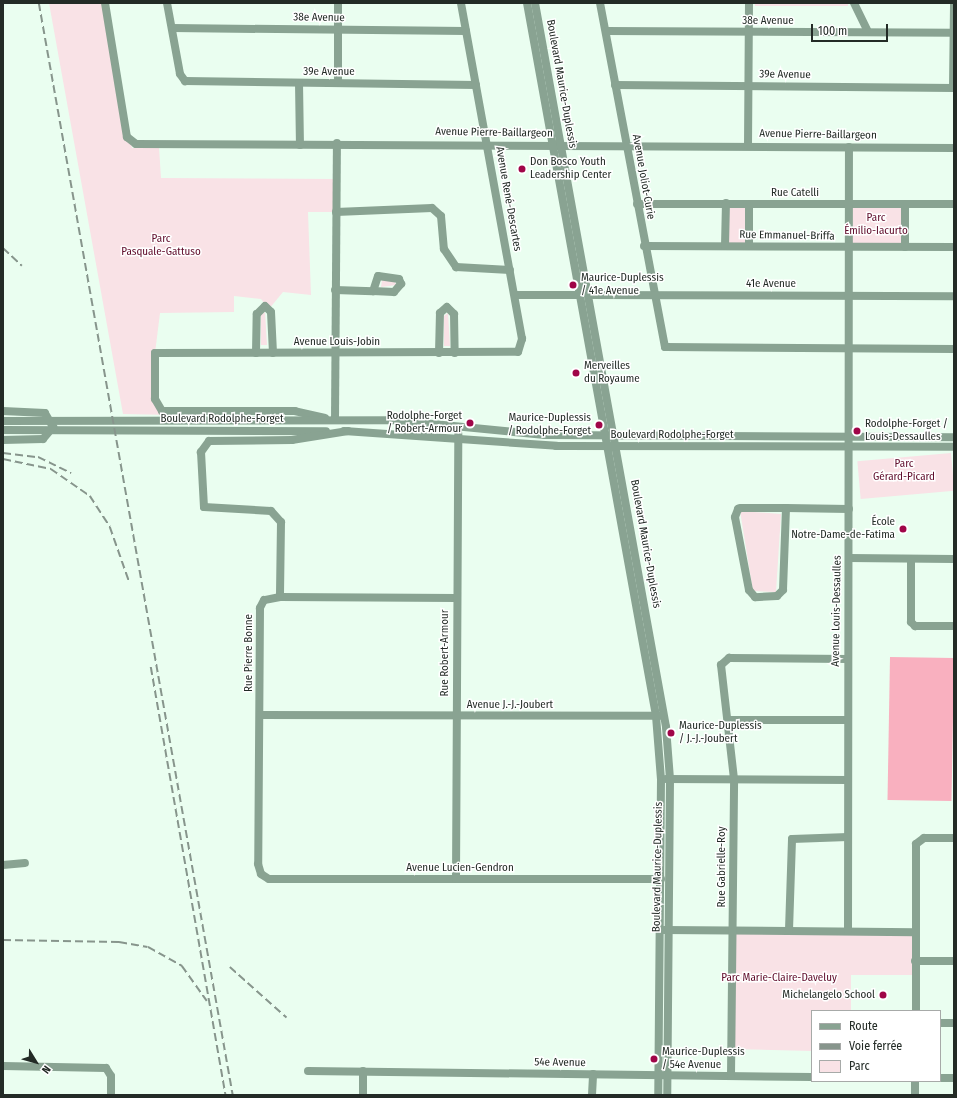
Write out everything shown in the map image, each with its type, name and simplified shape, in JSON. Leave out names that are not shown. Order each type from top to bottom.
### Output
[{"type":"street","name":"Avenue Pierre-Baillargeon","points":[[105,3],[130,142],[954,148]]},
{"type":"street","points":[[167,3],[172,28]]},
{"type":"street","points":[[338,3],[338,82]]},
{"type":"street","name":"Avenue René-Descartes","points":[[461,3],[515,295],[522,339],[518,352]]},
{"type":"street","name":"Boulevard Maurice-Duplessis","points":[[527,3],[605,436],[660,716],[661,879],[664,930],[667,1095]]},
{"type":"street","name":"Boulevard Maurice-Duplessis","points":[[535,3],[617,446],[670,779],[658,1095]]},
{"type":"street","name":"Avenue Joliot-Curie","points":[[600,3],[661,342],[671,349],[848,349]]},
{"type":"street","points":[[748,146],[749,3]]},
{"type":"street","points":[[854,3],[868,32]]},
{"type":"street","points":[[954,3],[954,88]]},
{"type":"street","name":"38e Avenue","points":[[172,28],[466,30]]},
{"type":"street","name":"39e Avenue","points":[[172,28],[182,80],[476,85]]},
{"type":"street","name":"38e Avenue","points":[[606,32],[954,33]]},
{"type":"street","points":[[299,83],[300,144]]},
{"type":"street","name":"39e Avenue","points":[[615,86],[954,88]]},
{"type":"street","points":[[333,420],[336,354],[335,290],[337,143]]},
{"type":"street","name":"Avenue Louis-Dessaulles","points":[[848,931],[847,720],[849,446],[847,296],[849,147]]},
{"type":"street","points":[[725,246],[726,203]]},
{"type":"street","name":"Rue Catelli","points":[[637,204],[954,204]]},
{"type":"street","points":[[749,204],[749,246]]},
{"type":"street","points":[[905,204],[905,247]]},
{"type":"street","points":[[336,212],[432,208],[441,216],[444,249],[456,266],[510,270]]},
{"type":"street","name":"Rue Emmanuel-Briffa","points":[[644,246],[954,248]]},
{"type":"street","points":[[335,290],[373,291]]},
{"type":"street","points":[[515,295],[580,295]]},
{"type":"street","name":"41e Avenue","points":[[589,295],[954,296]]},
{"type":"street","points":[[256,353],[257,314],[265,306],[271,312],[273,353]]},
{"type":"street","points":[[439,353],[440,313],[447,307],[454,314],[455,353]]},
{"type":"street","points":[[848,349],[954,350]]},
{"type":"street","name":"Avenue Louis-Jobin","points":[[158,408],[154,399],[155,353],[336,354],[518,352]]},
{"type":"street","name":"Boulevard Rodolphe-Forget","points":[[158,408],[179,413],[295,411],[333,420]]},
{"type":"street","points":[[3,411],[45,413],[52,427],[43,439],[3,440]]},
{"type":"street","points":[[391,432],[392,420]]},
{"type":"street","name":"Boulevard Rodolphe-Forget","points":[[3,421],[392,420],[459,428],[615,437],[954,437]]},
{"type":"street","name":"Rue Robert-Armour","points":[[456,879],[459,428]]},
{"type":"street","name":"Boulevard Rodolphe-Forget","points":[[3,430],[391,432],[556,446],[954,447]]},
{"type":"street","points":[[348,431],[292,440],[205,443],[201,452],[204,508],[275,512],[281,522],[280,596],[457,598]]},
{"type":"street","points":[[786,508],[783,590],[777,596],[755,597],[749,590],[736,513],[741,508],[786,508],[849,509]]},
{"type":"street","points":[[849,558],[954,559]]},
{"type":"street","points":[[911,559],[911,622],[915,626],[954,626]]},
{"type":"street","name":"Rue Pierre Bonne","points":[[261,874],[258,864],[260,608],[264,600],[280,596]]},
{"type":"street","name":"Rue Gabrielle-Roy","points":[[731,1076],[734,779],[730,720],[722,679],[724,660],[848,659]]},
{"type":"street","name":"Avenue J.-J.-Joubert","points":[[260,715],[660,716]]},
{"type":"street","points":[[730,720],[847,720]]},
{"type":"street","points":[[661,779],[848,780]]},
{"type":"street","points":[[789,930],[792,839],[848,837]]},
{"type":"street","points":[[916,1010],[915,932],[918,840],[954,838]]},
{"type":"street","points":[[3,865],[25,863]]},
{"type":"street","name":"Avenue Lucien-Gendron","points":[[261,874],[269,879],[661,879]]},
{"type":"street","points":[[664,930],[915,932]]},
{"type":"street","points":[[915,961],[954,961]]},
{"type":"street","points":[[941,1023],[954,1023]]},
{"type":"street","points":[[3,1066],[108,1070],[111,1095]]},
{"type":"street","name":"54e Avenue","points":[[308,1071],[811,1077]]},
{"type":"street","points":[[363,1071],[363,1095]]},
{"type":"street","points":[[592,1074],[592,1095]]},
{"type":"street","points":[[941,1078],[954,1078]]},
{"type":"street","points":[[915,1095],[916,1082]]},
{"type":"green space","name":"Parc Pasquale-Gattuso","points":[[49,3],[106,3],[132,148],[159,147],[161,178],[336,179],[336,212],[308,212],[311,295],[283,292],[269,309],[261,299],[234,296],[234,312],[160,313],[155,353],[158,407],[172,411],[171,415],[123,414]]},
{"type":"green space","points":[[755,3],[848,3],[848,6],[755,6]]},
{"type":"green space","name":"Parc Émilio-Iacurto","points":[[848,204],[905,204],[905,247],[848,247]]},
{"type":"green space","points":[[727,207],[747,207],[747,244],[727,244]]},
{"type":"green space","points":[[382,280],[395,281],[396,285],[381,287]]},
{"type":"green space","points":[[265,312],[267,345],[261,345],[261,315]]},
{"type":"green space","points":[[448,313],[450,346],[444,346],[444,316]]},
{"type":"green space","name":"Parc Gérard-Picard","points":[[951,453],[954,491],[861,499],[857,461]]},
{"type":"green space","points":[[740,511],[781,514],[776,592],[753,591]]},
{"type":"green space","name":"Parc Marie-Claire-Daveluy","points":[[733,930],[915,932],[915,975],[851,975],[851,1010],[811,1010],[811,1051],[731,1049]]},
{"type":"shaded area","points":[[890,657],[954,658],[951,801],[888,800]]},
{"type":"railway","points":[[39,3],[233,1095]]},
{"type":"railway","points":[[3,248],[22,266]]},
{"type":"railway","points":[[3,453],[38,457],[71,473]]},
{"type":"railway","points":[[3,459],[51,469],[90,496],[110,527],[129,581]]},
{"type":"railway","points":[[151,667],[226,1095]]},
{"type":"railway","points":[[3,940],[119,942],[148,947],[182,966],[207,1001]]},
{"type":"railway","points":[[230,967],[287,1018]]},
{"type":"place","name":"Don Bosco Youth Leadership Center","points":[[522,169]]},
{"type":"place","name":"Maurice-Duplessis / 41e Avenue","points":[[573,285]]},
{"type":"place","name":"Merveilles du Royaume","points":[[576,373]]},
{"type":"place","name":"Rodolphe-Forget / Robert-Armour","points":[[470,423]]},
{"type":"place","name":"Maurice-Duplessis / Rodolphe-Forget","points":[[599,425]]},
{"type":"place","name":"Rodolphe-Forget / Louis-Dessaulles","points":[[857,431]]},
{"type":"place","name":"École Notre-Dame-de-Fatima","points":[[903,529]]},
{"type":"place","name":"Maurice-Duplessis / J.-J.-Joubert","points":[[671,733]]},
{"type":"place","name":"Michelangelo School","points":[[883,995]]},
{"type":"place","name":"Maurice-Duplessis / 54e Avenue","points":[[654,1059]]}]
